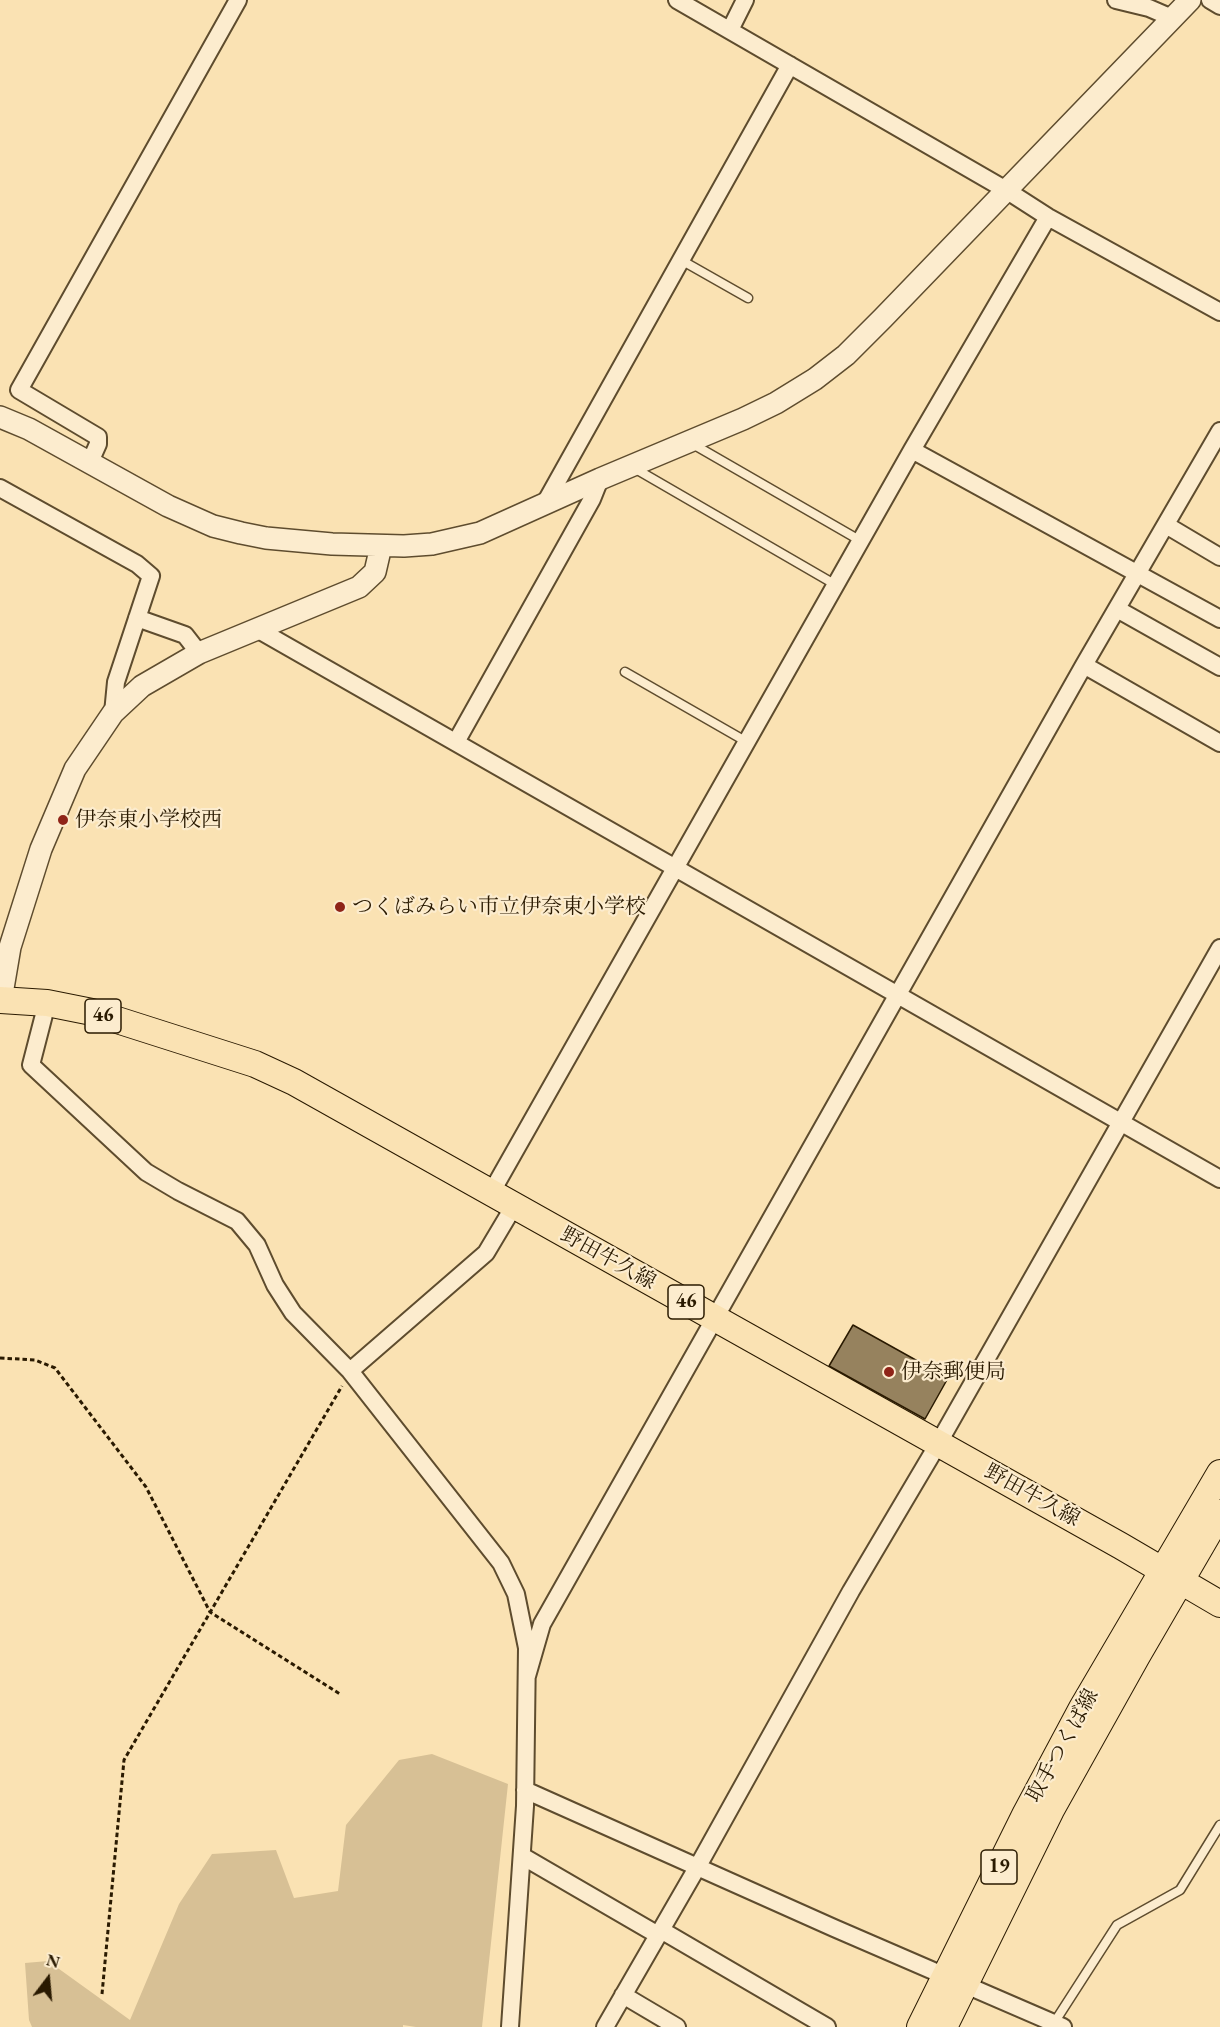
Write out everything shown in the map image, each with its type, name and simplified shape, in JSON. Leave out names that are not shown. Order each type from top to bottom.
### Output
[{"type":"main road","name":"野田牛久線","points":[[0,1000],[46,1003],[92,1012],[255,1064],[294,1082],[1220,1604]]},
{"type":"main road","name":"取手つくば線","points":[[920,2027],[954,1979],[1051,1810],[1171,1576],[1220,1473]]},
{"type":"main road","name":"取手つくば線","points":[[1171,1576],[1220,1513]]},
{"type":"main road","name":"取手つくば線","points":[[944,2027],[954,1979]]},
{"type":"street","points":[[90,462],[98,444],[98,437],[19,390],[238,0]]},
{"type":"street","points":[[677,0],[1006,190],[1048,217],[1220,312]]},
{"type":"street","points":[[730,30],[745,0]]},
{"type":"street","points":[[1116,0],[1149,8],[1172,18]]},
{"type":"street","points":[[0,417],[29,429],[168,506],[213,526],[266,538],[381,546],[432,544],[480,533],[600,479],[743,419],[776,403],[815,379],[846,355],[1190,0]]},
{"type":"street","points":[[1210,0],[1220,6]]},
{"type":"street","points":[[544,505],[790,66]]},
{"type":"street","points":[[491,1193],[912,450],[1048,217]]},
{"type":"street","points":[[527,1676],[542,1624],[1084,665],[1220,431]]},
{"type":"street","points":[[912,450],[1220,620]]},
{"type":"street","points":[[456,742],[592,499],[600,479]]},
{"type":"street","points":[[0,488],[137,564],[151,576],[116,682],[113,712]]},
{"type":"street","points":[[1166,525],[1220,557]]},
{"type":"street","points":[[0,1000],[10,946],[41,849],[75,769],[113,712],[142,686],[199,653],[359,587],[375,572],[381,546]]},
{"type":"street","points":[[1117,609],[1220,667]]},
{"type":"street","points":[[137,618],[185,635],[199,653]]},
{"type":"street","points":[[257,629],[1220,1179]]},
{"type":"street","points":[[1084,665],[1220,743]]},
{"type":"street","points":[[605,2027],[1220,948]]},
{"type":"street","points":[[46,1003],[31,1065],[146,1172],[237,1221],[257,1245],[275,1285],[293,1313],[350,1371],[501,1563],[516,1594],[527,1648],[527,1676],[522,1856],[510,2027]]},
{"type":"street","points":[[350,1371],[486,1253],[514,1206]]},
{"type":"street","points":[[525,1790],[1058,2025]]},
{"type":"street","points":[[522,1856],[827,2027]]},
{"type":"street","points":[[623,1995],[677,2027]]},
{"type":"lane","points":[[681,260],[748,298]]},
{"type":"lane","points":[[688,441],[861,541]]},
{"type":"lane","points":[[631,466],[836,585]]},
{"type":"lane","points":[[625,672],[747,742]]},
{"type":"lane","points":[[1058,2025],[1117,1925],[1137,1911],[1180,1890],[1220,1825]]},
{"type":"path","points":[[0,1358],[36,1360],[55,1368],[146,1487],[210,1612],[340,1694]]},
{"type":"path","points":[[102,1994],[124,1760],[350,1371]]},
{"type":"shaded area","points":[[432,1754],[508,1784],[482,2027],[403,2025],[403,2027],[32,2027],[29,2020],[25,1963],[48,1961],[130,2020],[179,1904],[212,1854],[276,1850],[294,1898],[338,1891],[346,1825],[399,1760]]},
{"type":"building","points":[[853,1325],[948,1378],[925,1419],[829,1366]]},
{"type":"place","name":"伊奈東小学校西","points":[[63,820]]},
{"type":"place","name":"つくばみらい市立伊奈東小学校","points":[[340,907]]},
{"type":"place","name":"伊奈郵便局","points":[[889,1372]]}]
